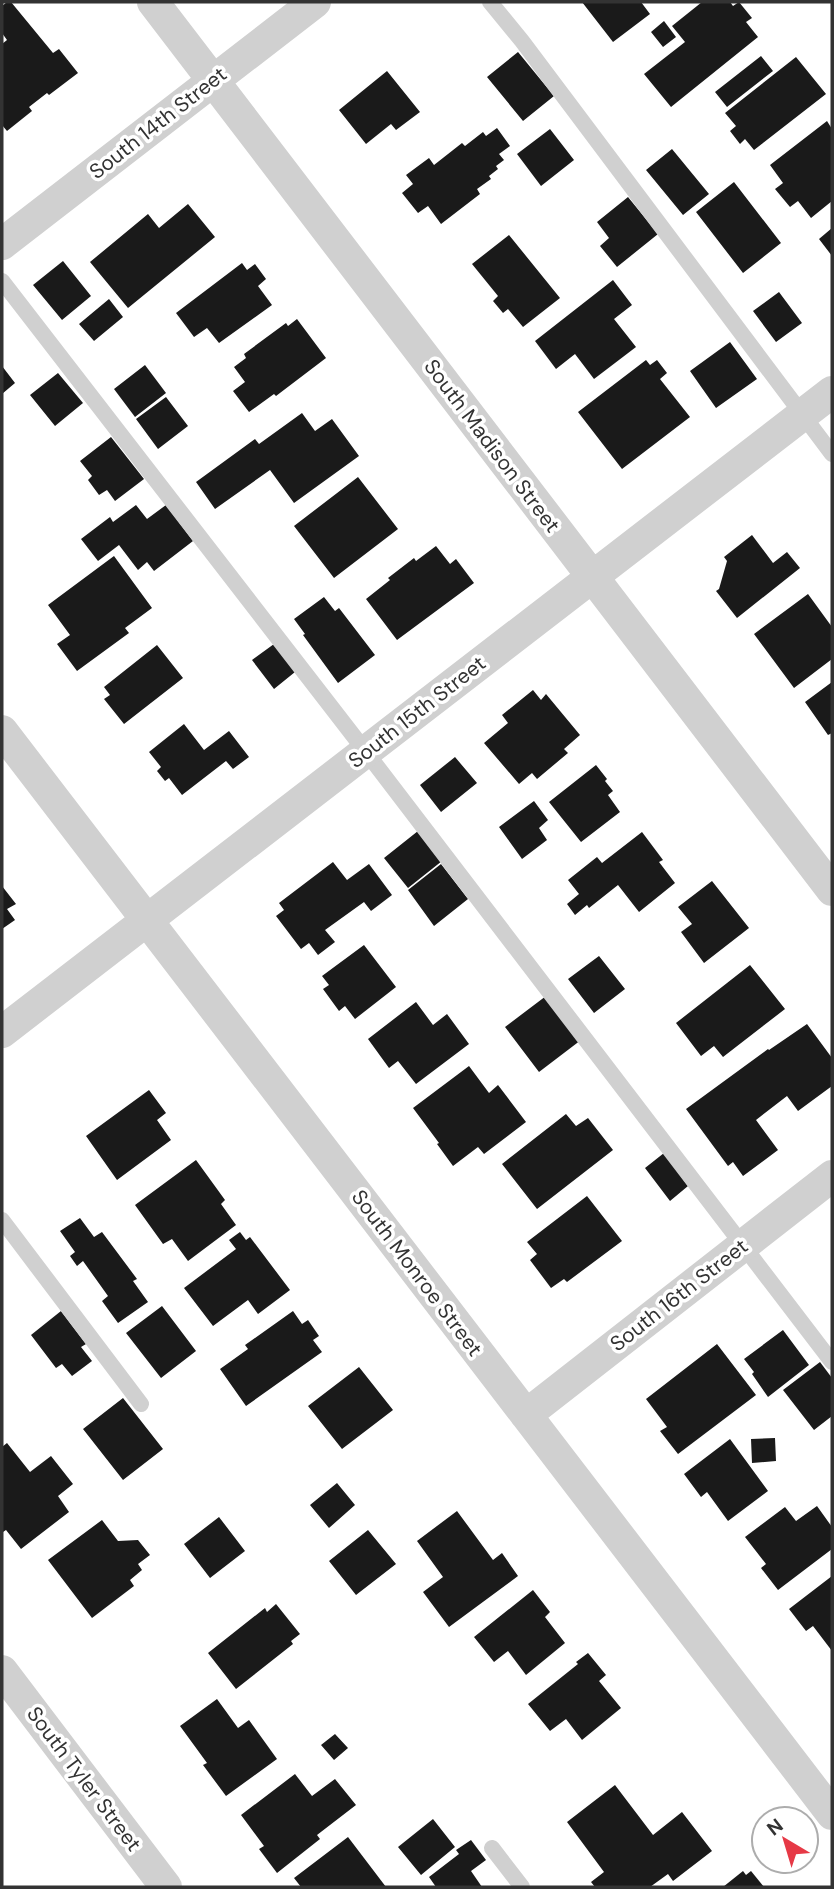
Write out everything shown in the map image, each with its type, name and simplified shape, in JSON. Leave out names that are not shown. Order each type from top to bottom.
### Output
[{"type":"street","name":"South Madison Street","points":[[153,2],[832,890]]},
{"type":"street","name":"South 14th Street","points":[[2,244],[315,2]]},
{"type":"street","name":"South 15th Street","points":[[2,1032],[832,392]]},
{"type":"street","name":"South Monroe Street","points":[[2,732],[832,1814]]},
{"type":"street","name":"South 16th Street","points":[[526,1415],[832,1176]]},
{"type":"street","name":"South Tyler Street","points":[[2,1671],[166,1887]]},
{"type":"lane","points":[[490,2],[832,454]]},
{"type":"lane","points":[[2,281],[832,1362]]},
{"type":"lane","points":[[2,1220],[141,1404]]},
{"type":"lane","points":[[492,1848],[522,1887]]},
{"type":"building","points":[[11,2],[53,53],[59,49],[78,73],[29,107],[32,111],[7,131],[2,125],[2,44],[7,40],[2,33],[2,6]]},
{"type":"building","points":[[582,2],[641,2],[650,14],[613,42]]},
{"type":"building","points":[[702,2],[730,2],[733,6],[739,2],[752,18],[746,22],[758,37],[671,107],[644,74],[685,42],[672,26]]},
{"type":"building","points":[[664,21],[676,37],[663,47],[651,32]]},
{"type":"building","points":[[518,52],[554,96],[523,121],[487,77]]},
{"type":"building","points":[[761,56],[773,71],[727,107],[715,92]]},
{"type":"building","points":[[796,57],[826,94],[754,150],[745,139],[740,144],[730,131],[736,126],[725,113]]},
{"type":"building","points":[[387,71],[420,112],[396,130],[391,124],[366,144],[339,110]]},
{"type":"building","points":[[827,121],[832,129],[832,201],[811,218],[798,201],[790,207],[775,189],[783,183],[770,165]]},
{"type":"building","points":[[497,128],[510,146],[499,154],[504,160],[489,176],[491,179],[477,189],[480,194],[441,224],[428,206],[418,213],[402,193],[413,184],[406,175],[429,158],[434,165],[462,143],[465,146],[483,132],[486,136]]},
{"type":"building","points":[[550,129],[574,160],[541,186],[517,154]]},
{"type":"building","points":[[672,149],[709,194],[683,215],[646,170]]},
{"type":"building","points":[[734,182],[781,243],[743,273],[696,212]]},
{"type":"building","points":[[628,197],[658,234],[617,267],[600,246],[609,238],[597,222]]},
{"type":"building","points":[[188,204],[215,237],[128,308],[90,262],[148,214],[159,228]]},
{"type":"building","points":[[832,228],[832,256],[819,239]]},
{"type":"building","points":[[509,235],[560,298],[523,327],[508,309],[503,313],[493,301],[498,296],[472,264]]},
{"type":"building","points":[[63,261],[91,296],[62,320],[33,285]]},
{"type":"building","points":[[242,263],[247,270],[255,264],[266,279],[258,286],[272,305],[219,343],[207,328],[194,337],[176,313]]},
{"type":"building","points":[[613,280],[632,305],[614,319],[636,347],[594,379],[575,354],[556,369],[535,341]]},
{"type":"building","points":[[779,292],[802,323],[776,342],[753,311]]},
{"type":"building","points":[[109,299],[123,317],[94,341],[79,324]]},
{"type":"building","points":[[297,319],[326,358],[276,396],[274,394],[249,412],[233,391],[245,382],[234,367],[246,358],[244,354],[286,323],[288,326]]},
{"type":"building","points":[[730,342],[757,379],[716,408],[690,371]]},
{"type":"building","points":[[646,360],[650,365],[657,360],[667,373],[660,379],[690,417],[622,469],[578,412]]},
{"type":"building","points":[[145,365],[166,393],[135,417],[114,389]]},
{"type":"building","points":[[2,366],[15,383],[2,394]]},
{"type":"building","points":[[58,373],[83,403],[55,426],[30,395]]},
{"type":"building","points":[[166,397],[188,426],[158,449],[136,419]]},
{"type":"building","points":[[302,413],[315,431],[332,419],[359,456],[294,503],[270,470],[215,509],[196,482],[255,439],[259,444]]},
{"type":"building","points":[[111,437],[144,479],[115,501],[107,490],[99,495],[88,480],[92,476],[80,461]]},
{"type":"building","points":[[358,477],[398,529],[334,578],[294,526]]},
{"type":"building","points":[[136,505],[147,519],[166,505],[193,541],[154,571],[147,562],[138,570],[119,545],[98,561],[81,539],[110,517],[113,522]]},
{"type":"building","points":[[752,535],[773,563],[787,552],[800,568],[737,618],[716,591],[719,589],[727,561],[724,557]]},
{"type":"building","points":[[436,546],[450,564],[456,559],[474,583],[397,640],[366,599],[414,558],[416,561]]},
{"type":"building","points":[[114,556],[152,608],[125,628],[129,633],[77,671],[57,644],[70,635],[48,605]]},
{"type":"building","points":[[808,594],[832,627],[832,659],[794,688],[754,634]]},
{"type":"building","points":[[324,597],[335,611],[339,608],[375,655],[338,683],[294,619]]},
{"type":"building","points":[[274,644],[295,672],[274,689],[252,660]]},
{"type":"building","points":[[157,645],[183,678],[124,724],[104,699],[110,695],[104,687]]},
{"type":"building","points":[[832,682],[832,733],[828,735],[805,702]]},
{"type":"building","points":[[533,690],[541,700],[546,694],[580,735],[564,749],[568,753],[537,779],[532,773],[519,784],[484,743],[508,723],[502,715]]},
{"type":"building","points":[[184,724],[204,750],[229,731],[249,757],[233,769],[226,761],[182,795],[169,778],[165,781],[157,771],[161,767],[149,752]]},
{"type":"building","points":[[455,757],[477,783],[441,812],[420,785]]},
{"type":"building","points":[[596,765],[607,779],[605,781],[613,791],[608,795],[620,812],[581,842],[549,802]]},
{"type":"building","points":[[534,801],[548,820],[539,828],[547,840],[522,859],[499,827]]},
{"type":"building","points":[[418,831],[442,861],[408,888],[384,858]]},
{"type":"building","points":[[642,832],[663,860],[659,862],[675,883],[639,912],[618,885],[589,908],[587,905],[575,915],[567,904],[579,894],[568,880],[597,857],[602,863]]},
{"type":"building","points":[[333,862],[347,880],[369,864],[392,895],[371,911],[364,902],[325,930],[335,942],[318,955],[309,943],[301,949],[276,916],[284,910],[279,903]]},
{"type":"building","points":[[441,864],[468,899],[434,926],[408,890]]},
{"type":"building","points":[[712,881],[749,928],[704,963],[681,932],[692,924],[678,907]]},
{"type":"building","points":[[2,886],[16,904],[7,909],[15,920],[2,929]]},
{"type":"building","points":[[364,945],[396,987],[355,1019],[345,1006],[339,1011],[323,989],[329,985],[322,976]]},
{"type":"building","points":[[599,956],[625,989],[594,1013],[568,979]]},
{"type":"building","points":[[750,965],[785,1009],[723,1057],[714,1046],[701,1056],[676,1023]]},
{"type":"building","points":[[546,996],[581,1040],[539,1072],[505,1027]]},
{"type":"building","points":[[416,1002],[433,1025],[447,1014],[469,1044],[416,1084],[398,1061],[389,1068],[368,1039]]},
{"type":"building","points":[[807,1024],[832,1058],[832,1086],[798,1111],[787,1096],[756,1120],[778,1150],[743,1176],[733,1162],[728,1166],[686,1109]]},
{"type":"building","points":[[469,1066],[489,1093],[498,1085],[526,1122],[484,1154],[478,1147],[453,1166],[413,1108]]},
{"type":"building","points":[[149,1090],[166,1113],[157,1120],[171,1140],[117,1180],[86,1136]]},
{"type":"building","points":[[566,1114],[576,1126],[588,1118],[613,1150],[537,1209],[502,1164]]},
{"type":"building","points":[[664,1153],[688,1186],[670,1201],[645,1168]]},
{"type":"building","points":[[196,1160],[225,1200],[221,1204],[236,1225],[188,1261],[172,1239],[163,1244],[135,1205]]},
{"type":"building","points":[[587,1196],[622,1241],[567,1282],[564,1279],[551,1288],[530,1260],[537,1254],[527,1242]]},
{"type":"building","points":[[80,1218],[94,1237],[102,1232],[137,1279],[133,1281],[148,1302],[118,1323],[102,1301],[108,1296],[83,1261],[77,1266],[70,1256],[75,1252],[60,1231]]},
{"type":"building","points":[[240,1232],[246,1240],[250,1237],[290,1290],[258,1314],[248,1300],[213,1326],[184,1288],[236,1249],[229,1240]]},
{"type":"building","points":[[162,1306],[196,1351],[161,1378],[126,1333]]},
{"type":"building","points":[[61,1311],[86,1344],[81,1347],[92,1361],[72,1376],[62,1364],[56,1368],[31,1335]]},
{"type":"building","points":[[293,1311],[302,1324],[308,1320],[319,1336],[313,1340],[322,1352],[246,1406],[220,1369],[248,1349],[245,1345]]},
{"type":"building","points":[[783,1330],[809,1365],[768,1397],[744,1359]]},
{"type":"building","points":[[717,1344],[756,1395],[678,1454],[660,1431],[667,1427],[646,1399]]},
{"type":"building","points":[[820,1362],[832,1378],[832,1416],[814,1430],[783,1390]]},
{"type":"building","points":[[359,1367],[393,1410],[342,1449],[308,1406]]},
{"type":"building","points":[[123,1398],[163,1449],[123,1480],[83,1429]]},
{"type":"building","points":[[775,1438],[776,1461],[752,1463],[751,1439]]},
{"type":"building","points":[[730,1439],[768,1491],[728,1521],[707,1492],[701,1497],[684,1474]]},
{"type":"building","points":[[7,1443],[30,1472],[51,1456],[73,1484],[58,1496],[69,1512],[21,1549],[6,1530],[2,1531],[2,1447]]},
{"type":"building","points":[[337,1483],[355,1505],[329,1528],[310,1505]]},
{"type":"building","points":[[817,1506],[832,1527],[832,1549],[778,1590],[761,1568],[766,1564],[745,1537],[785,1507],[796,1521]]},
{"type":"building","points":[[457,1511],[493,1560],[502,1553],[518,1576],[449,1627],[423,1592],[443,1577],[417,1541]]},
{"type":"building","points":[[219,1517],[245,1551],[210,1578],[184,1544]]},
{"type":"building","points":[[102,1520],[118,1541],[138,1540],[150,1555],[138,1564],[142,1570],[130,1580],[134,1586],[92,1618],[48,1560]]},
{"type":"building","points":[[368,1530],[396,1564],[356,1595],[329,1561]]},
{"type":"building","points":[[832,1576],[832,1651],[813,1626],[806,1631],[789,1609]]},
{"type":"building","points":[[533,1590],[550,1612],[545,1617],[565,1643],[526,1675],[508,1651],[494,1662],[474,1637]]},
{"type":"building","points":[[276,1604],[300,1634],[291,1641],[293,1644],[236,1689],[208,1653],[265,1608],[267,1612]]},
{"type":"building","points":[[588,1653],[606,1675],[599,1681],[621,1708],[582,1740],[566,1719],[550,1731],[528,1704]]},
{"type":"building","points":[[217,1699],[238,1728],[249,1720],[277,1759],[226,1796],[203,1765],[207,1763],[180,1726]]},
{"type":"building","points":[[335,1734],[348,1748],[334,1760],[321,1745]]},
{"type":"building","points":[[295,1774],[312,1796],[335,1779],[356,1805],[317,1835],[320,1839],[277,1873],[259,1849],[264,1846],[241,1815]]},
{"type":"building","points":[[615,1785],[653,1835],[682,1812],[712,1851],[673,1881],[668,1874],[650,1887],[595,1887],[591,1882],[604,1872],[567,1822]]},
{"type":"building","points":[[433,1819],[455,1847],[421,1875],[398,1847]]},
{"type":"building","points":[[348,1837],[386,1887],[301,1887],[294,1878]]},
{"type":"building","points":[[471,1840],[486,1860],[471,1871],[482,1887],[436,1887],[429,1877],[459,1854],[456,1850]]},
{"type":"building","points":[[743,1871],[746,1875],[750,1872],[750,1875],[754,1875],[764,1887],[723,1887]]}]
